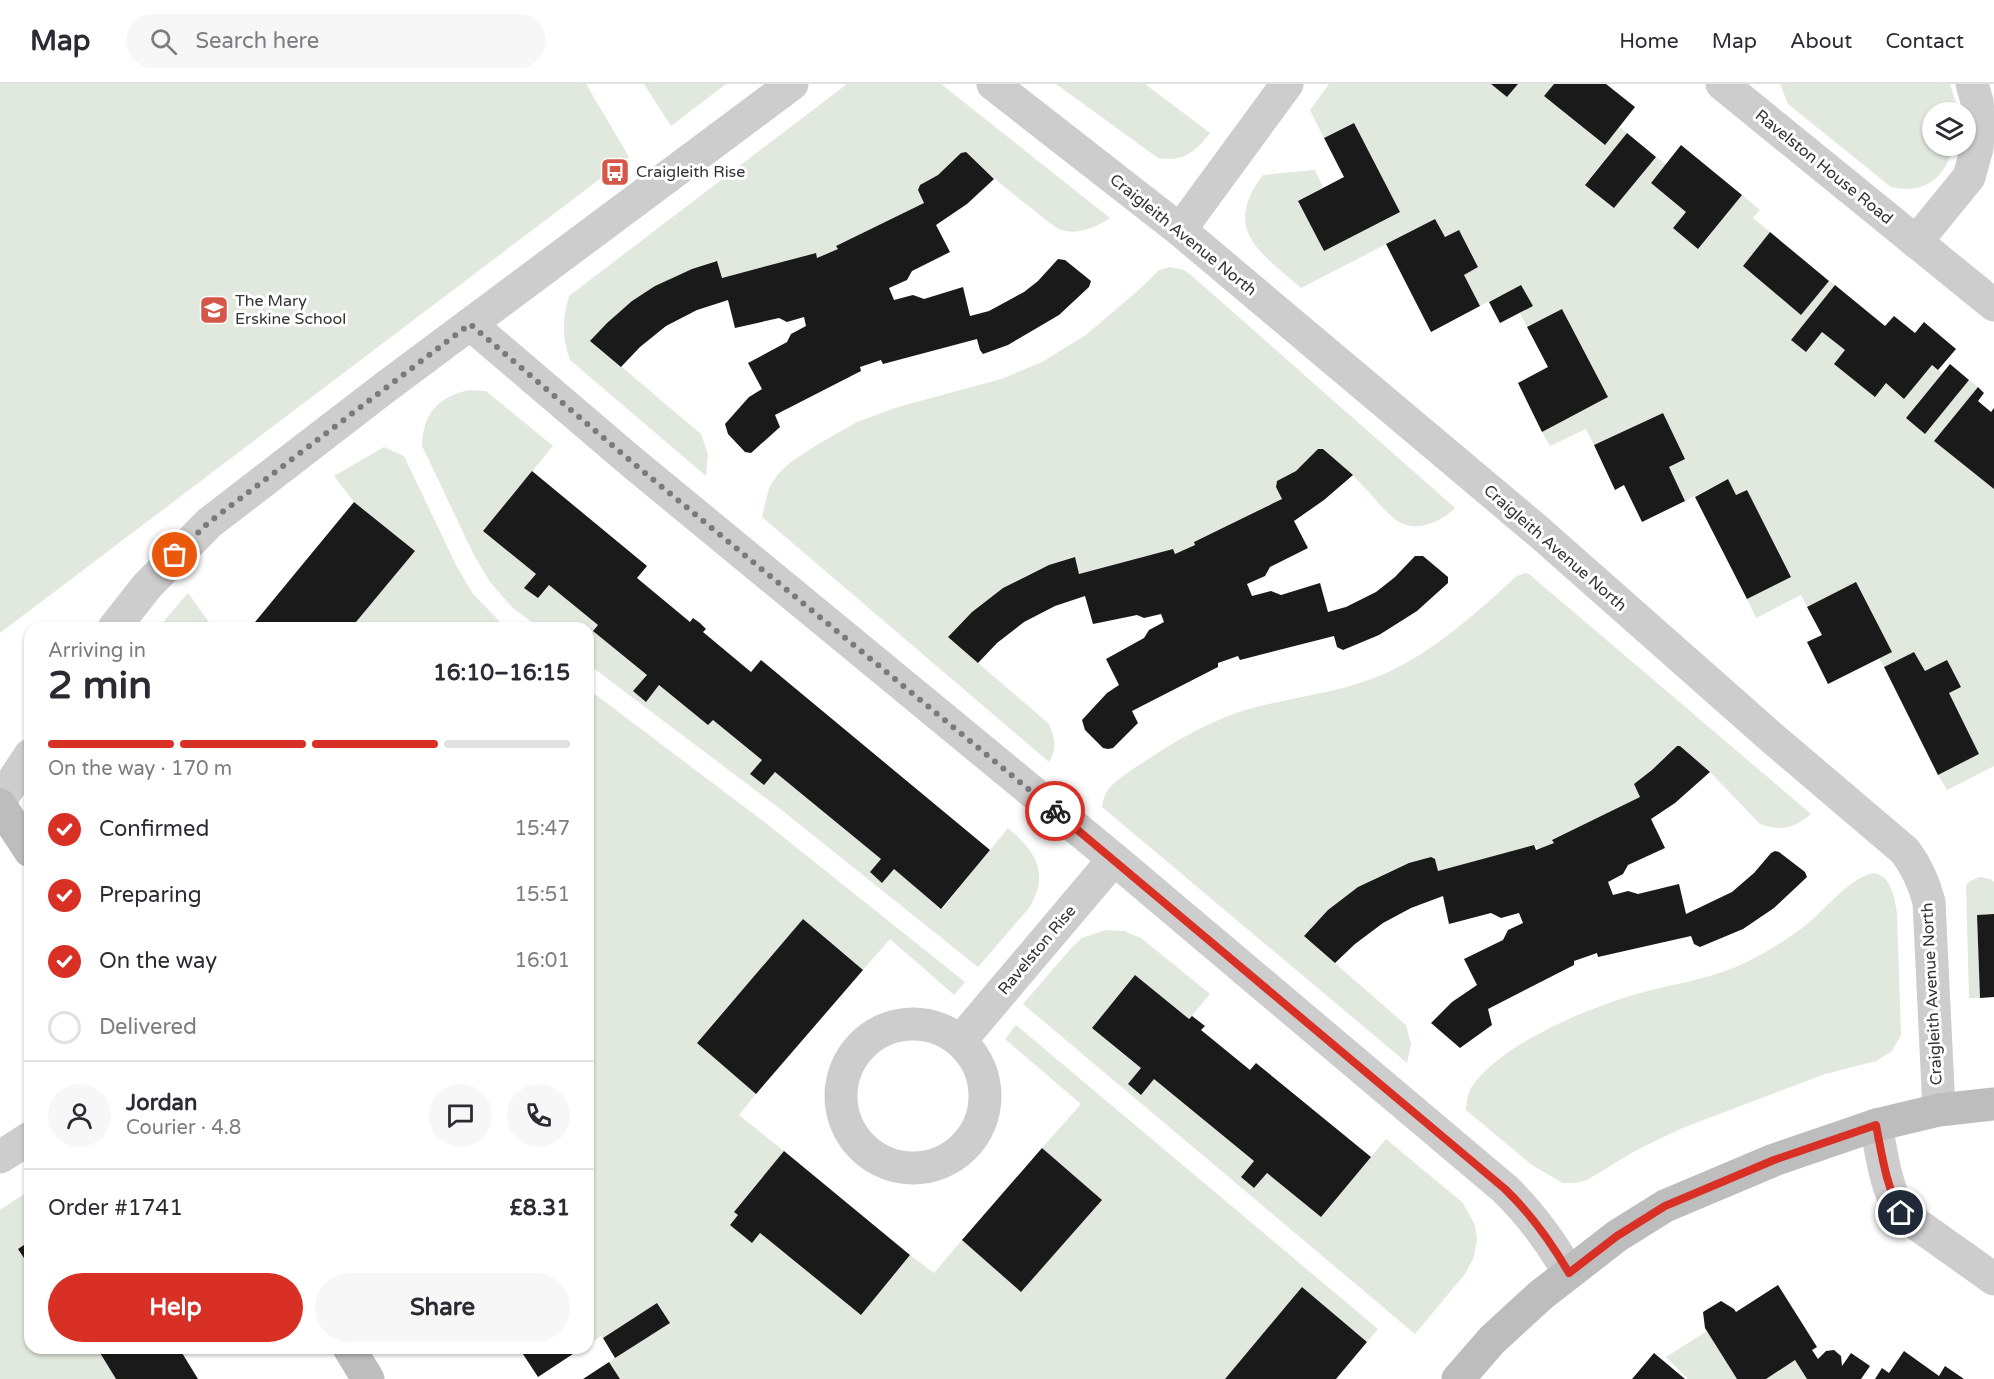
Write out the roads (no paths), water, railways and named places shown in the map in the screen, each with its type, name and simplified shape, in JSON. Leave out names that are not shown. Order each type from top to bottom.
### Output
[{"type":"street","points":[[119,622],[147,586],[208,523],[792,84]]},
{"type":"street","name":"Craigleith Avenue North","points":[[993,84],[1180,230],[1539,532],[1771,737],[1905,850],[1924,882],[1929,902],[1939,1110]]},
{"type":"street","points":[[1180,230],[1287,84]]},
{"type":"street","points":[[1916,242],[1969,177],[1977,148],[1979,124],[1977,101],[1972,84]]},
{"type":"street","name":"Ravelston House Road","points":[[1731,87],[1994,305]]},
{"type":"street","points":[[470,324],[633,463],[1114,859],[1505,1189],[1530,1213],[1569,1273]]},
{"type":"street","points":[[24,765],[0,803],[24,841]]},
{"type":"street","name":"Ravelston Rise","points":[[960,1040],[1114,859]]},
{"type":"street","points":[[916,1023],[940,1028],[960,1040],[976,1059],[985,1081],[986,1105],[979,1128],[965,1148],[946,1162],[922,1169],[899,1168],[876,1159],[858,1143],[845,1123],[840,1099],[843,1076],[853,1054],[871,1037],[892,1026],[916,1023]]},
{"type":"street","points":[[1458,1379],[1492,1340],[1569,1273],[1617,1236],[1665,1206],[1774,1160],[1876,1125],[1939,1110],[1994,1104]]},
{"type":"street","points":[[1876,1125],[1888,1182],[1893,1199],[1901,1213],[1994,1279]]},
{"type":"street","points":[[0,1157],[24,1142]]},
{"type":"street","points":[[353,1354],[368,1379]]},
{"type":"place","name":"Craigleith Rise","points":[[615,172]]},
{"type":"place","name":"The Mary Erskine School","points":[[214,310]]}]
